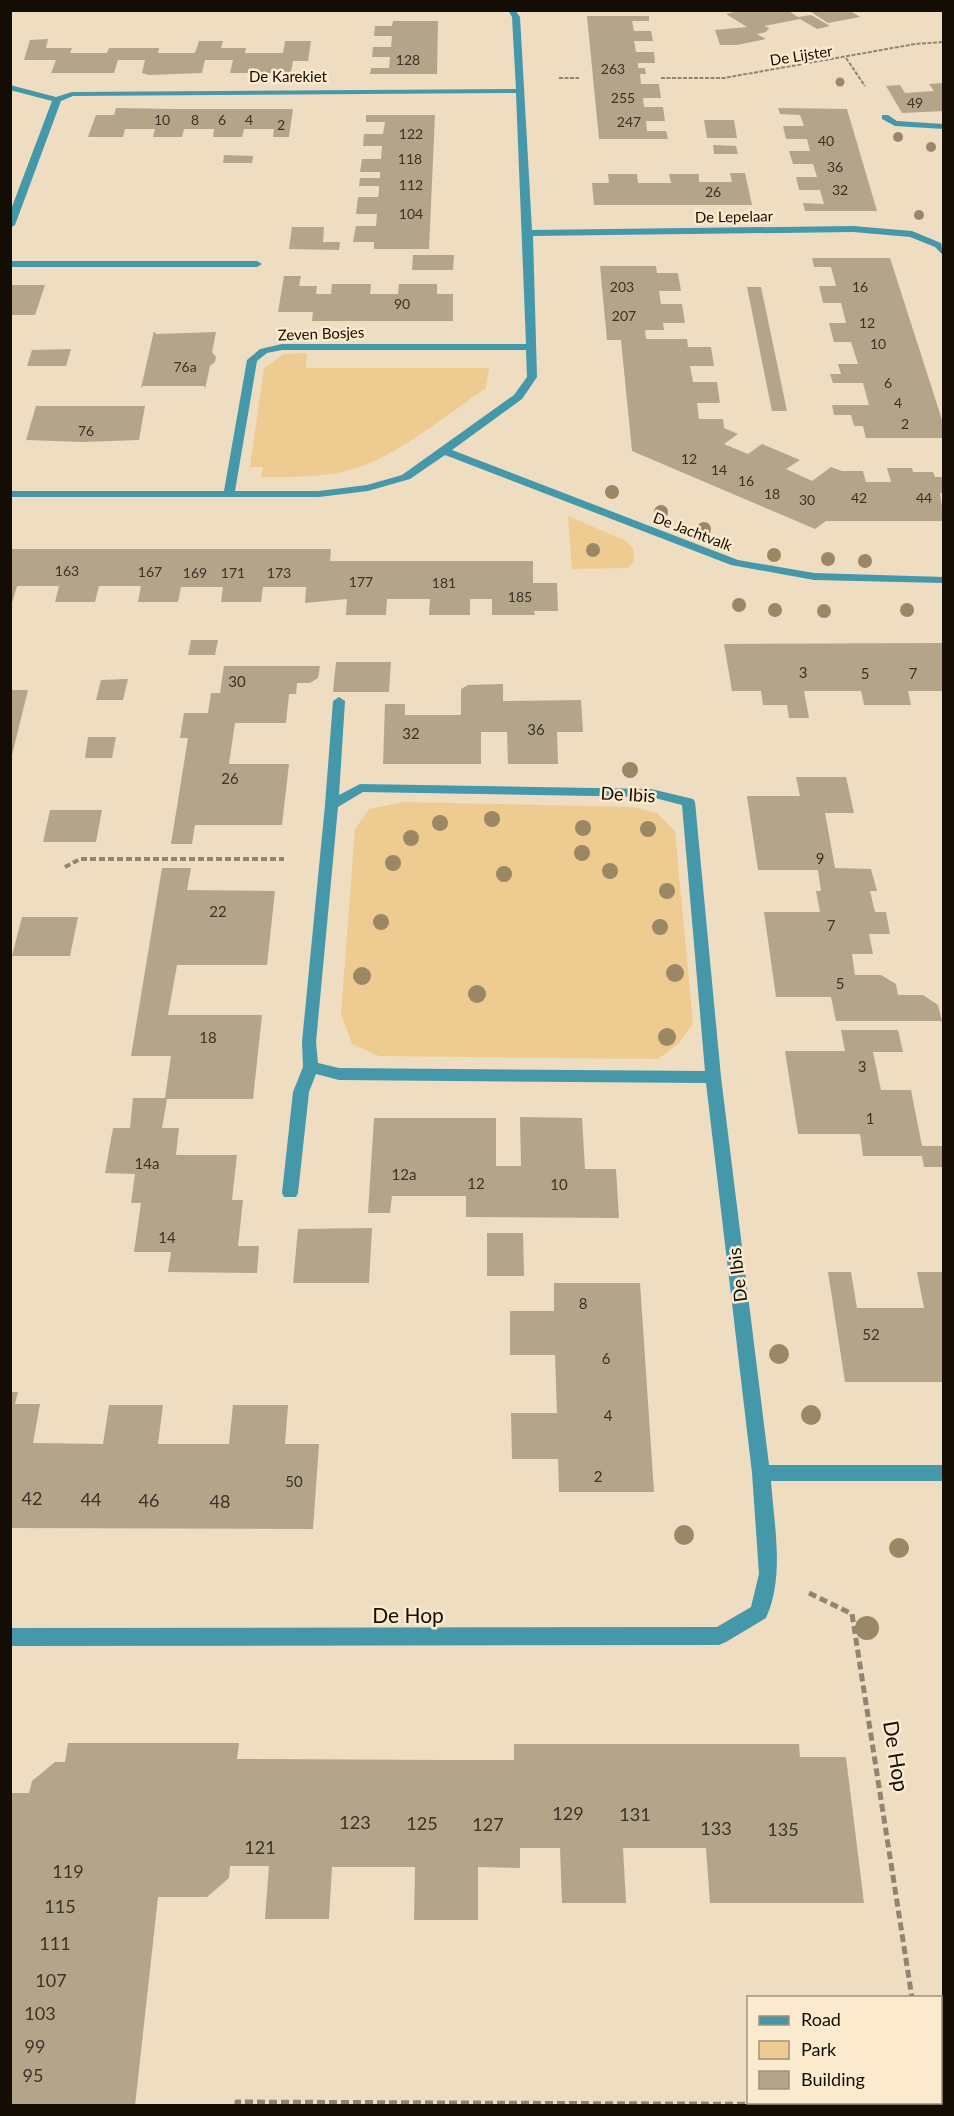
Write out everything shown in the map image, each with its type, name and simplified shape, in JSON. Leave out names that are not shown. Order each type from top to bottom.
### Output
[{"type":"street","points":[[10,494],[319,494],[368,488],[406,477],[518,397],[532,377],[528,233],[516,17],[511,10]]},
{"type":"street","points":[[10,87],[57,100],[10,225]]},
{"type":"street","name":"De Karekiet","points":[[57,100],[72,94],[90,92],[520,91]]},
{"type":"street","points":[[885,117],[895,123],[944,127]]},
{"type":"street","name":"De Lepelaar","points":[[528,233],[853,229],[912,234],[942,247]]},
{"type":"street","points":[[10,264],[257,264]]},
{"type":"street","name":"Zeven Bosjes","points":[[229,495],[252,360],[264,351],[282,347],[530,347]]},
{"type":"street","name":"De Jachtvalk","points":[[445,451],[735,563],[782,575],[833,580],[944,580]]},
{"type":"street","points":[[290,1193],[301,1092],[311,1067],[309,1042],[332,805],[339,701]]},
{"type":"street","name":"De Ibis","points":[[332,805],[360,788],[651,793],[688,802],[713,1077],[761,1473]]},
{"type":"street","points":[[311,1067],[339,1074],[713,1077]]},
{"type":"street","points":[[761,1473],[944,1473]]},
{"type":"street","name":"De Hop","points":[[10,1637],[719,1636],[759,1612],[768,1574],[761,1473]]},
{"type":"path","name":"De Lijster","points":[[661,78],[724,78],[915,44],[944,42]]},
{"type":"path","points":[[65,867],[80,858],[326,860]]},
{"type":"path","name":"De Hop","points":[[768,1574],[852,1614],[912,1996]]},
{"type":"path","points":[[237,2106],[237,2103],[747,2103]]},
{"type":"green space","points":[[307,353],[306,368],[489,368],[486,388],[423,433],[372,462],[357,468],[321,475],[261,477],[263,467],[250,467],[264,368],[284,354]]},
{"type":"green space","points":[[568,516],[624,540],[633,548],[634,561],[628,568],[572,569]]},
{"type":"green space","points":[[403,802],[633,807],[657,813],[675,831],[693,1023],[679,1043],[658,1059],[379,1056],[352,1044],[341,1014],[355,829],[369,809]]},
{"type":"building","points":[[743,10],[787,10],[798,17],[811,15],[830,26],[817,29],[800,19],[764,26],[769,28],[766,32],[757,34],[766,39],[737,45],[720,45],[715,30],[747,27],[726,14]]},
{"type":"building","points":[[808,10],[849,10],[860,17],[828,23]]},
{"type":"building","points":[[587,16],[649,16],[649,21],[632,21],[634,31],[651,31],[653,41],[634,41],[636,52],[654,52],[655,63],[638,63],[638,68],[645,68],[646,74],[640,74],[641,84],[659,84],[661,98],[643,98],[644,107],[663,107],[665,121],[646,121],[647,131],[666,131],[668,139],[599,139]]},
{"type":"building","points":[[393,21],[438,21],[437,74],[370,74],[371,68],[389,68],[390,57],[372,57],[373,47],[391,47],[392,36],[374,36],[375,26],[392,26]]},
{"type":"building","points":[[48,39],[46,48],[72,48],[70,53],[107,53],[109,48],[159,48],[158,53],[195,53],[199,41],[223,41],[221,48],[246,48],[245,53],[283,53],[285,41],[311,41],[308,61],[293,61],[291,73],[230,73],[233,60],[205,60],[202,73],[149,75],[142,73],[145,60],[118,60],[114,73],[51,73],[56,60],[24,60],[30,40]]},
{"type":"building","points":[[944,83],[944,111],[902,113],[886,86],[900,85],[905,93],[934,91],[929,84]]},
{"type":"building","points":[[116,108],[293,109],[289,137],[273,137],[274,129],[244,129],[242,137],[213,137],[214,129],[184,129],[182,137],[153,137],[155,129],[125,129],[123,137],[88,137],[96,115],[114,115]]},
{"type":"building","points":[[778,108],[847,109],[877,211],[805,211],[803,203],[824,204],[820,190],[799,190],[796,177],[817,177],[813,164],[793,164],[789,151],[810,151],[807,139],[786,139],[783,126],[804,126],[800,115],[780,114]]},
{"type":"building","points":[[366,115],[435,115],[429,249],[374,249],[374,242],[353,242],[356,226],[376,226],[377,214],[356,214],[358,197],[378,197],[379,192],[379,186],[359,186],[360,178],[380,178],[380,172],[360,172],[362,159],[381,159],[382,146],[363,146],[364,134],[383,134],[385,122],[366,122]]},
{"type":"building","points":[[704,120],[734,120],[737,138],[707,138]]},
{"type":"building","points":[[713,145],[736,146],[738,154],[714,154]]},
{"type":"building","points":[[224,155],[253,156],[252,163],[223,163]]},
{"type":"building","points":[[730,173],[745,173],[752,205],[594,205],[592,183],[609,183],[608,174],[637,174],[638,183],[671,183],[669,174],[699,174],[699,182],[732,182]]},
{"type":"building","points":[[292,227],[324,227],[323,242],[340,242],[339,250],[289,249]]},
{"type":"building","points":[[413,255],[454,255],[453,270],[412,270]]},
{"type":"building","points":[[812,258],[890,258],[944,426],[944,438],[866,438],[863,426],[854,426],[851,415],[834,415],[832,405],[869,405],[863,383],[833,383],[830,374],[841,374],[838,364],[858,364],[851,342],[834,342],[829,323],[846,323],[841,303],[823,303],[819,286],[836,286],[831,267],[814,267]]},
{"type":"building","points":[[600,266],[656,266],[657,273],[678,273],[681,291],[659,291],[661,304],[682,304],[685,323],[663,323],[664,330],[645,330],[646,339],[687,339],[688,347],[711,347],[714,366],[690,366],[693,382],[717,382],[720,403],[697,403],[699,419],[723,419],[724,428],[738,434],[724,444],[748,454],[762,444],[800,460],[786,469],[812,481],[831,467],[842,471],[863,471],[866,482],[891,482],[887,468],[912,468],[913,472],[933,472],[935,477],[944,477],[944,493],[940,493],[944,521],[826,521],[815,529],[632,451],[621,340],[607,340]]},
{"type":"building","points":[[284,276],[301,276],[299,286],[317,286],[316,294],[331,294],[332,284],[371,284],[370,294],[398,294],[399,284],[437,284],[437,294],[453,294],[453,321],[312,321],[313,312],[278,312]]},
{"type":"building","points":[[10,285],[45,285],[35,315],[10,315]]},
{"type":"building","points":[[747,287],[761,287],[787,411],[772,411]]},
{"type":"building","points":[[154,331],[156,334],[216,332],[212,352],[216,357],[215,362],[210,366],[205,389],[204,386],[143,386],[141,388]]},
{"type":"building","points":[[71,349],[66,366],[27,366],[32,350]]},
{"type":"building","points":[[36,406],[145,406],[139,440],[83,442],[26,440]]},
{"type":"building","points":[[10,549],[331,549],[330,561],[533,561],[533,583],[557,583],[558,611],[534,611],[535,615],[492,615],[492,599],[470,599],[470,615],[429,615],[430,599],[387,599],[386,615],[346,615],[347,599],[305,603],[306,587],[263,587],[261,602],[221,602],[223,587],[181,587],[178,602],[138,602],[141,586],[99,586],[95,602],[55,602],[59,586],[17,586],[11,606]]},
{"type":"building","points":[[191,640],[218,640],[215,655],[188,655]]},
{"type":"building","points":[[944,643],[944,691],[908,691],[911,705],[864,705],[861,691],[804,691],[809,718],[789,718],[787,705],[763,705],[761,691],[732,691],[724,644]]},
{"type":"building","points":[[336,662],[391,662],[389,692],[333,692]]},
{"type":"building","points":[[224,666],[320,666],[318,678],[310,683],[297,683],[296,694],[289,694],[286,723],[235,723],[229,764],[289,764],[282,825],[195,825],[192,844],[171,844],[188,738],[180,738],[184,713],[208,713],[211,693],[220,693]]},
{"type":"building","points":[[128,679],[123,700],[96,700],[101,680]]},
{"type":"building","points":[[503,684],[503,701],[581,700],[583,732],[557,732],[558,764],[508,764],[507,732],[481,732],[481,764],[383,764],[385,704],[405,704],[405,715],[461,715],[461,689],[468,685]]},
{"type":"building","points":[[10,690],[28,690],[11,759],[10,759]]},
{"type":"building","points":[[88,737],[116,737],[112,758],[85,758]]},
{"type":"building","points":[[796,777],[846,777],[854,813],[825,813],[835,868],[871,869],[877,891],[870,891],[875,912],[886,912],[890,934],[869,934],[873,954],[852,954],[855,975],[881,975],[896,984],[898,995],[923,995],[938,1005],[942,1021],[836,1021],[831,997],[776,997],[764,912],[820,912],[816,891],[821,891],[818,870],[758,870],[747,796],[800,796]]},
{"type":"building","points":[[50,810],[102,810],[96,842],[43,842]]},
{"type":"building","points":[[162,868],[191,868],[187,890],[275,891],[267,965],[177,965],[168,1015],[262,1015],[253,1099],[167,1099],[162,1128],[179,1128],[176,1155],[237,1155],[232,1200],[243,1200],[238,1246],[259,1246],[257,1273],[168,1272],[171,1252],[134,1252],[141,1203],[131,1203],[135,1174],[105,1173],[113,1128],[130,1128],[133,1098],[165,1098],[171,1056],[131,1056]]},
{"type":"building","points":[[22,917],[78,917],[70,956],[12,956]]},
{"type":"building","points":[[841,1030],[898,1030],[903,1052],[873,1052],[881,1090],[911,1090],[922,1146],[944,1146],[944,1167],[924,1167],[922,1156],[863,1156],[860,1134],[798,1134],[785,1051],[845,1051]]},
{"type":"building","points":[[520,1117],[582,1118],[585,1169],[616,1169],[619,1218],[466,1217],[466,1196],[392,1196],[390,1213],[368,1213],[374,1118],[496,1118],[496,1166],[521,1166]]},
{"type":"building","points":[[372,1228],[369,1283],[293,1283],[298,1229]]},
{"type":"building","points":[[487,1233],[523,1233],[524,1276],[487,1276]]},
{"type":"building","points":[[828,1272],[851,1272],[857,1308],[924,1308],[917,1272],[944,1272],[944,1382],[845,1382]]},
{"type":"building","points":[[554,1283],[640,1283],[654,1492],[559,1492],[558,1459],[512,1459],[511,1413],[557,1413],[555,1355],[510,1355],[510,1311],[554,1311]]},
{"type":"building","points":[[10,1392],[18,1392],[15,1404],[40,1404],[33,1443],[103,1444],[109,1405],[163,1405],[158,1444],[229,1444],[233,1405],[288,1405],[285,1444],[319,1444],[313,1529],[10,1528]]},
{"type":"building","points":[[68,1743],[239,1743],[237,1759],[446,1760],[514,1760],[514,1744],[799,1744],[800,1757],[846,1757],[864,1903],[710,1903],[706,1848],[623,1848],[626,1903],[562,1903],[560,1848],[520,1848],[520,1868],[478,1867],[478,1920],[414,1920],[415,1867],[332,1867],[329,1919],[265,1919],[269,1866],[230,1866],[229,1878],[207,1897],[158,1897],[135,2106],[10,2106],[10,1793],[29,1793],[32,1781],[55,1762],[65,1762]]}]
